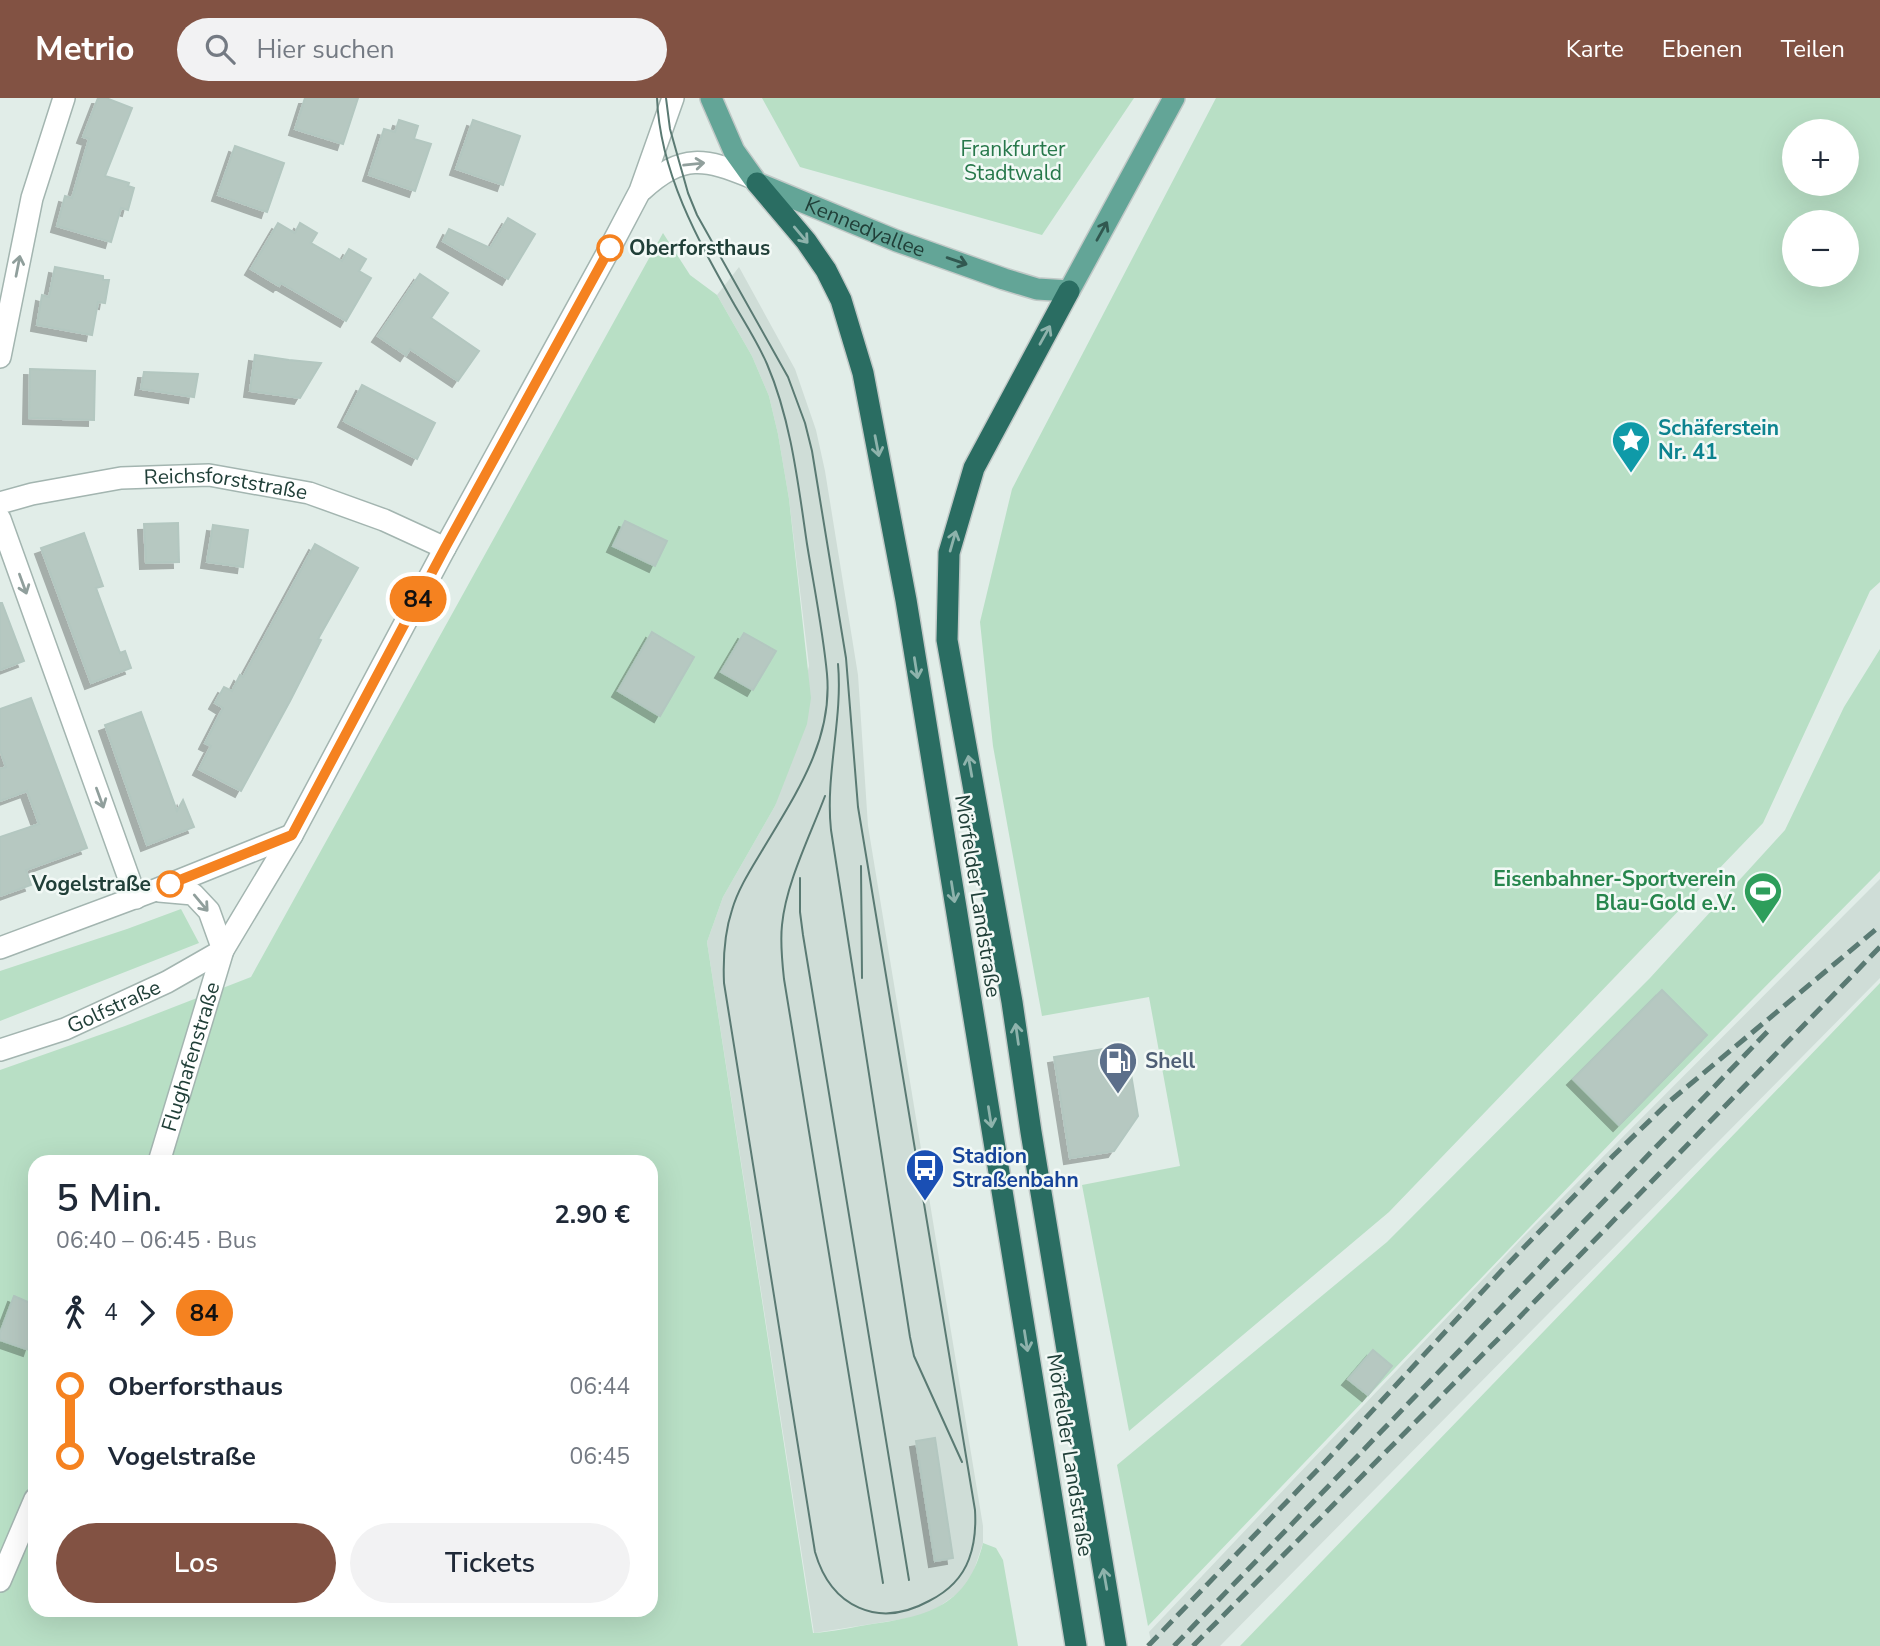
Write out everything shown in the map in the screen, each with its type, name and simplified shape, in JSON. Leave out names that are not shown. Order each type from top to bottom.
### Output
[{"type":"highway","name":"Mörfelder Landstraße","points":[[755,180],[827,270],[841,300],[863,373],[905,600],[1076,1646]]},
{"type":"highway","name":"Mörfelder Landstraße","points":[[1069,291],[974,468],[949,553],[947,640],[1013,1002],[1032,1145],[1116,1646]]},
{"type":"main road","points":[[711,98],[725,134],[755,180]]},
{"type":"main road","points":[[1069,291],[1174,98]]},
{"type":"main road","name":"Kennedyallee","points":[[755,180],[885,236],[1003,279],[1037,289],[1069,291]]},
{"type":"street","points":[[0,357],[32,198],[64,98]]},
{"type":"street","name":"Flughafenstraße","points":[[161,1155],[223,950],[292,835],[640,191],[673,98]]},
{"type":"street","name":"Flughafenstraße","points":[[640,191],[665,171],[690,163],[710,162],[755,180]]},
{"type":"street","name":"Reichsforststraße","points":[[0,503],[32,494],[121,478],[209,475],[309,493],[384,520],[445,548]]},
{"type":"street","points":[[0,519],[144,894]]},
{"type":"street","points":[[0,948],[292,835]]},
{"type":"street","points":[[144,894],[193,894],[209,911],[223,950]]},
{"type":"street","name":"Golfstraße","points":[[0,1050],[65,1029],[167,982],[223,950]]},
{"type":"street","points":[[0,1581],[28,1515]]},
{"type":"shaded area","points":[[739,267],[795,369],[816,430],[825,471],[858,675],[868,826],[983,1526],[983,1543],[972,1576],[961,1591],[933,1611],[916,1617],[814,1633],[707,942],[723,897],[775,806],[809,666],[789,499],[769,396],[752,356],[717,295]]},
{"type":"shaded area","points":[[1880,879],[1880,978],[1220,1646],[1152,1646],[1149,1632],[1522,1238]]},
{"type":"green space","name":"Frankfurter Stadtwald","points":[[762,98],[1134,98],[1042,235],[800,167]]},
{"type":"green space","points":[[1216,98],[1880,98],[1880,582],[1870,591],[1763,823],[1389,1212],[1129,1431],[1082,1185],[1180,1166],[1149,997],[1042,1016],[993,746],[980,622],[1012,489]]},
{"type":"green space","points":[[663,233],[690,275],[717,295],[752,356],[769,396],[789,499],[811,698],[807,724],[775,806],[723,897],[707,942],[813,1633],[912,1617],[944,1604],[957,1594],[967,1581],[983,1543],[996,1548],[1003,1560],[1018,1646],[0,1646],[0,1070],[125,1026],[251,977]]},
{"type":"green space","points":[[1880,649],[1880,871],[1622,1131],[1148,1626],[1117,1465],[1387,1242],[1650,978],[1785,830],[1844,707]]},
{"type":"green space","points":[[181,909],[199,943],[0,1021],[0,971]]},
{"type":"green space","points":[[1880,983],[1880,1646],[1240,1646]]},
{"type":"building","points":[[98,98],[106,98],[132,108],[105,176],[129,183],[128,186],[134,188],[128,210],[121,208],[111,242],[57,226],[65,196],[72,198],[89,139],[83,137]]},
{"type":"building","points":[[305,98],[358,98],[343,144],[295,129]]},
{"type":"building","points":[[399,120],[418,126],[414,139],[431,144],[415,191],[369,175],[384,129],[395,132]]},
{"type":"building","points":[[473,120],[520,136],[503,185],[456,169]]},
{"type":"building","points":[[235,146],[284,163],[267,212],[218,195]]},
{"type":"building","points":[[508,218],[535,234],[508,279],[443,241],[449,229],[490,248]]},
{"type":"building","points":[[278,223],[295,233],[300,223],[317,233],[311,243],[342,261],[349,249],[366,259],[359,271],[371,278],[346,321],[281,283],[279,286],[251,269]]},
{"type":"building","points":[[55,267],[103,276],[103,280],[109,280],[105,303],[98,302],[92,335],[37,325],[42,295],[49,297]]},
{"type":"building","points":[[420,274],[448,293],[431,318],[479,351],[458,381],[410,349],[406,355],[378,336]]},
{"type":"building","points":[[255,355],[321,363],[300,398],[250,391]]},
{"type":"building","points":[[30,369],[95,371],[94,420],[29,418]]},
{"type":"building","points":[[144,372],[198,374],[194,397],[141,389]]},
{"type":"building","points":[[362,385],[435,423],[417,459],[344,421]]},
{"type":"building","points":[[625,521],[667,541],[655,566],[613,546]]},
{"type":"building","points":[[178,523],[179,562],[146,563],[144,524]]},
{"type":"building","points":[[213,525],[248,530],[243,567],[207,562]]},
{"type":"building","points":[[84,533],[103,586],[96,588],[120,653],[125,651],[131,668],[91,683],[41,548]]},
{"type":"building","points":[[315,544],[358,568],[318,639],[321,640],[241,791],[199,769],[211,746],[205,743],[223,708],[215,703],[224,687],[232,691],[240,675],[243,677]]},
{"type":"building","points":[[0,603],[24,661],[0,670]]},
{"type":"building","points":[[652,632],[694,657],[660,716],[618,691]]},
{"type":"building","points":[[744,633],[776,651],[753,690],[721,672]]},
{"type":"building","points":[[31,698],[87,848],[26,870],[31,885],[0,896],[0,837],[39,824],[27,791],[0,801],[0,769],[6,767],[0,750],[0,709]]},
{"type":"building","points":[[141,712],[177,811],[183,800],[194,827],[147,845],[105,725]]},
{"type":"building","points":[[1662,990],[1707,1035],[1619,1125],[1573,1079]]},
{"type":"building","points":[[1103,1049],[1130,1068],[1138,1116],[1114,1151],[1070,1158],[1054,1057]]},
{"type":"building","points":[[14,1296],[28,1302],[28,1350],[0,1340],[0,1333]]},
{"type":"building","points":[[1373,1350],[1392,1366],[1368,1395],[1348,1379]]},
{"type":"building","points":[[935,1438],[953,1558],[935,1561],[916,1441]]},
{"type":"tram line","points":[[657,98],[665,153],[683,205],[707,255],[756,341],[782,407],[797,475],[821,625],[827,699],[818,745],[799,788],[741,887],[735,902],[726,937],[724,983],[815,1552],[832,1587],[845,1599],[859,1608],[892,1613],[929,1601],[948,1589],[958,1578],[973,1547],[975,1510],[858,807],[846,658],[812,451],[788,377],[697,215],[670,129],[666,98]]},
{"type":"tram line","points":[[838,664],[838,705],[830,789],[831,830],[910,1337],[914,1356],[962,1462]]},
{"type":"tram line","points":[[825,796],[788,893],[782,925],[782,959],[883,1583]]},
{"type":"tram line","points":[[861,866],[862,978]]},
{"type":"tram line","points":[[800,878],[803,935],[909,1580]]},
{"type":"railway","points":[[1148,1646],[1614,1155],[1670,1101],[1880,926]]},
{"type":"railway","points":[[1193,1646],[1506,1331],[1880,947]]},
{"type":"railway","points":[[1174,1646],[1770,1029]]},
{"type":"bus line","name":"84","points":[[170,884],[292,835],[445,548],[610,248]]},
{"type":"place","name":"Oberforsthaus","points":[[610,248]]},
{"type":"place","name":"Schäferstein Nr. 41","points":[[1631,474]]},
{"type":"place","name":"Vogelstraße","points":[[170,884]]},
{"type":"place","name":"Eisenbahner-Sportverein Blau-Gold e.V.","points":[[1763,925]]},
{"type":"place","name":"Shell","points":[[1118,1095]]},
{"type":"place","name":"Stadion Straßenbahn","points":[[925,1202]]}]
